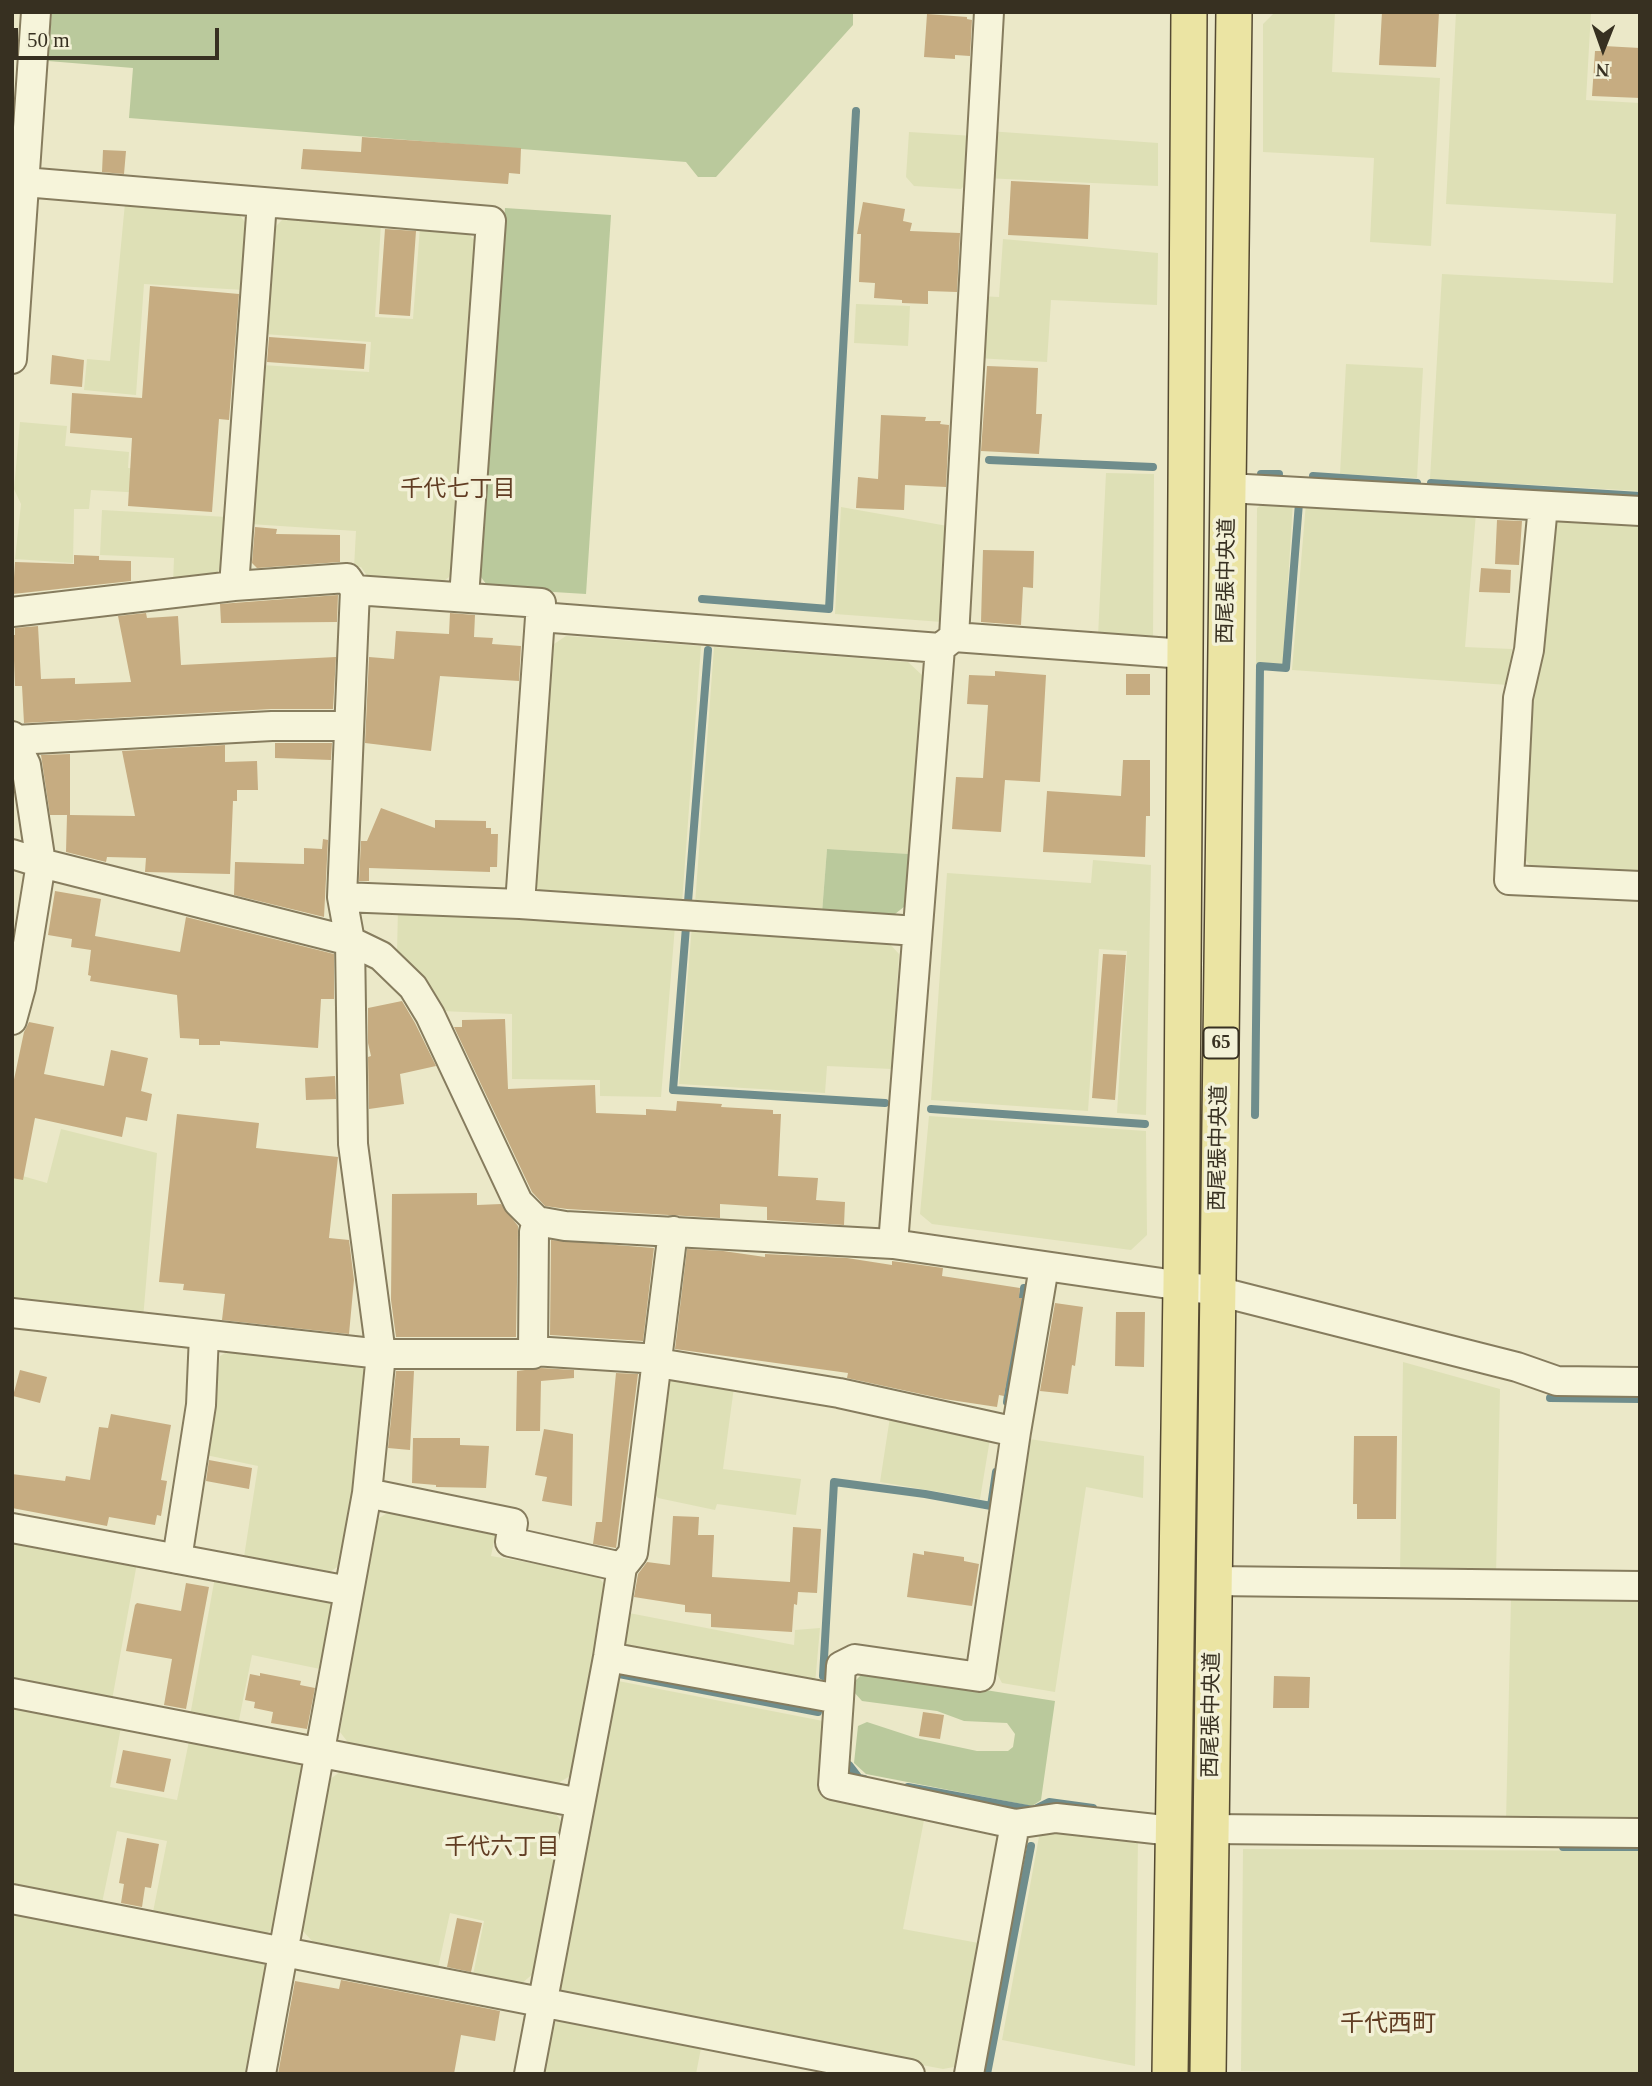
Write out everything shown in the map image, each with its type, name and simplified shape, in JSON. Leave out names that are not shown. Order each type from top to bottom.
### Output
[{"type":"main road","name":"西尾張中央道","points":[[1170,2074],[1181,1285],[1189,12]]},
{"type":"main road","name":"西尾張中央道","points":[[1208,2074],[1234,12]]},
{"type":"street","points":[[12,359],[24,182],[20,115],[36,12]]},
{"type":"street","points":[[893,1244],[917,931],[947,643],[989,12]]},
{"type":"street","points":[[24,182],[491,221],[464,597]]},
{"type":"street","points":[[234,586],[262,202]]},
{"type":"street","points":[[1228,488],[1640,511]]},
{"type":"street","points":[[1543,506],[1529,650],[1518,698],[1509,880],[1640,886]]},
{"type":"street","points":[[12,612],[234,586],[347,578],[355,590],[342,897],[350,941],[353,1144],[382,1354],[368,1493],[261,2074]]},
{"type":"street","points":[[355,590],[541,603],[520,904]]},
{"type":"street","points":[[540,617],[947,643],[1185,654]]},
{"type":"street","points":[[14,1005],[41,863],[26,765],[13,738],[272,726],[349,726]]},
{"type":"street","points":[[12,854],[350,941],[381,956],[413,986],[430,1016],[518,1202],[537,1221],[565,1226],[893,1244],[1181,1285],[1217,1291],[1517,1367],[1557,1381],[1640,1382]]},
{"type":"street","points":[[342,897],[520,904],[917,931]]},
{"type":"street","points":[[12,1313],[382,1354],[533,1354],[534,1232],[537,1221]]},
{"type":"street","points":[[529,2074],[608,1657],[622,1567],[633,1553],[673,1231]]},
{"type":"street","points":[[1044,1267],[1016,1432],[980,1677],[855,1659],[841,1666],[833,1785],[1015,1824],[1056,1818],[1173,1831]]},
{"type":"street","points":[[177,1559],[201,1405],[204,1335]]},
{"type":"street","points":[[533,1351],[658,1361],[839,1393],[1016,1432]]},
{"type":"street","points":[[368,1493],[513,1523],[510,1542],[622,1567]]},
{"type":"street","points":[[12,1528],[349,1591]]},
{"type":"street","points":[[1214,1581],[1640,1586]]},
{"type":"street","points":[[608,1657],[839,1699]]},
{"type":"street","points":[[12,1693],[580,1803]]},
{"type":"street","points":[[969,2074],[1015,1824]]},
{"type":"street","points":[[1210,1829],[1640,1833]]},
{"type":"street","points":[[12,1899],[911,2074]]},
{"type":"green space","points":[[52,12],[853,12],[853,25],[716,177],[698,177],[686,162],[129,118],[133,68],[48,61]]},
{"type":"green space","points":[[1275,12],[1335,12],[1332,72],[1440,78],[1431,246],[1370,242],[1374,158],[1263,152],[1263,24]]},
{"type":"green space","points":[[1456,12],[1591,12],[1586,100],[1640,103],[1640,491],[1430,479],[1442,274],[1613,283],[1616,214],[1446,204]]},
{"type":"green space","points":[[988,131],[1158,143],[1158,186],[984,178]]},
{"type":"green space","points":[[909,132],[974,136],[971,179],[961,189],[914,186],[906,177]]},
{"type":"green space","points":[[125,203],[238,213],[248,226],[244,290],[144,284],[136,395],[84,390],[87,359],[110,361]]},
{"type":"green space","points":[[505,208],[611,215],[586,594],[489,588],[478,573]]},
{"type":"green space","points":[[285,217],[381,224],[375,317],[413,319],[420,227],[465,230],[477,243],[454,573],[439,585],[371,581],[361,567],[354,568],[356,531],[250,524],[262,365],[369,372],[371,342],[264,334],[272,230]]},
{"type":"green space","points":[[1003,239],[1158,253],[1157,305],[1051,300],[1047,362],[976,358],[979,296],[999,297]]},
{"type":"green space","points":[[856,304],[910,306],[908,346],[854,343]]},
{"type":"green space","points":[[1346,364],[1423,368],[1417,478],[1340,474]]},
{"type":"green space","points":[[20,422],[67,426],[65,446],[129,452],[128,468],[149,470],[179,495],[91,490],[89,509],[74,509],[73,563],[15,559],[21,504],[14,489]]},
{"type":"green space","points":[[1106,473],[1154,474],[1153,640],[1098,636]]},
{"type":"green space","points":[[1267,500],[1293,501],[1283,665],[1256,663],[1257,508]]},
{"type":"green space","points":[[1306,503],[1476,513],[1465,647],[1512,649],[1508,685],[1292,670]]},
{"type":"green space","points":[[841,507],[953,527],[942,622],[835,614]]},
{"type":"green space","points":[[102,510],[227,517],[224,563],[213,578],[173,584],[174,558],[100,555]]},
{"type":"green space","points":[[1562,515],[1640,520],[1640,873],[1531,866],[1521,855],[1533,689],[1552,527]]},
{"type":"green space","points":[[566,636],[701,646],[682,903],[544,895],[532,882],[548,648]]},
{"type":"green space","points":[[714,647],[908,662],[923,676],[909,854],[827,849],[822,913],[695,904]]},
{"type":"green space","points":[[827,849],[909,854],[905,906],[890,918],[822,913]]},
{"type":"green space","points":[[1093,860],[1151,865],[1146,1115],[1117,1113],[1127,951],[1099,949],[1088,1111],[931,1100],[947,873],[1091,883]]},
{"type":"green space","points":[[398,908],[675,926],[661,1097],[600,1096],[600,1080],[512,1079],[512,1014],[441,1011],[397,953]]},
{"type":"green space","points":[[692,925],[889,943],[899,954],[892,1069],[827,1066],[825,1093],[679,1084]]},
{"type":"green space","points":[[929,1116],[1146,1131],[1147,1235],[1131,1250],[932,1224],[920,1214]]},
{"type":"green space","points":[[61,1129],[157,1153],[143,1319],[12,1305],[12,1173],[47,1183]]},
{"type":"green space","points":[[234,1348],[356,1361],[368,1372],[359,1476],[342,1564],[328,1573],[244,1557],[258,1466],[206,1455],[220,1356]]},
{"type":"green space","points":[[1403,1362],[1500,1389],[1496,1576],[1400,1575]]},
{"type":"green space","points":[[670,1378],[734,1387],[723,1469],[801,1479],[796,1515],[717,1504],[715,1510],[658,1498],[648,1485],[661,1385]]},
{"type":"green space","points":[[890,1417],[990,1439],[980,1499],[880,1482]]},
{"type":"green space","points":[[1029,1439],[1144,1456],[1143,1498],[1086,1487],[1055,1692],[1002,1683],[994,1668]]},
{"type":"green space","points":[[389,1512],[496,1531],[491,1556],[596,1574],[607,1588],[570,1776],[555,1785],[350,1745],[340,1732],[374,1521]]},
{"type":"green space","points":[[12,1541],[137,1563],[112,1700],[12,1680]]},
{"type":"green space","points":[[215,1577],[326,1597],[336,1610],[325,1670],[252,1655],[238,1725],[190,1716]]},
{"type":"green space","points":[[1511,1599],[1640,1600],[1640,1824],[1506,1822]]},
{"type":"green space","points":[[629,1613],[794,1645],[795,1630],[820,1628],[815,1684],[623,1649]]},
{"type":"green space","points":[[865,1671],[1055,1701],[1041,1800],[1032,1806],[866,1774],[854,1763],[858,1726],[867,1722],[916,1738],[977,1751],[1008,1751],[1013,1747],[1015,1734],[1007,1723],[964,1721],[937,1711],[862,1701],[853,1691],[853,1683]]},
{"type":"green space","points":[[613,1680],[823,1721],[820,1795],[925,1815],[903,1929],[984,1944],[961,2062],[954,2067],[943,2069],[571,1999],[560,1992],[554,1981]]},
{"type":"green space","points":[[12,1707],[121,1727],[110,1787],[177,1800],[189,1741],[298,1762],[307,1775],[279,1925],[265,1934],[153,1912],[167,1841],[117,1831],[102,1903],[12,1885]]},
{"type":"green space","points":[[343,1770],[553,1809],[562,1823],[535,1972],[520,1985],[473,1975],[484,1921],[450,1913],[438,1968],[313,1942],[301,1929],[330,1779]]},
{"type":"green space","points":[[1058,1829],[1138,1838],[1135,2066],[1002,2040],[1040,1831]]},
{"type":"green space","points":[[1243,1849],[1640,1851],[1640,2074],[1241,2071]]},
{"type":"green space","points":[[12,1910],[260,1957],[271,1971],[251,2074],[12,2074]]},
{"type":"green space","points":[[565,2016],[702,2043],[696,2074],[541,2074],[550,2026]]},
{"type":"building","points":[[1382,12],[1439,12],[1436,67],[1379,65]]},
{"type":"building","points":[[927,14],[967,17],[972,20],[970,56],[955,55],[955,59],[924,57]]},
{"type":"building","points":[[1604,46],[1640,48],[1640,98],[1592,96],[1595,51],[1604,51]]},
{"type":"building","points":[[362,137],[521,148],[520,174],[509,173],[508,184],[301,169],[303,149],[361,152]]},
{"type":"building","points":[[103,150],[126,151],[124,174],[102,172]]},
{"type":"building","points":[[1011,181],[1090,185],[1088,239],[1008,235]]},
{"type":"building","points":[[863,202],[905,209],[903,221],[912,223],[910,231],[960,233],[957,292],[928,291],[928,304],[874,298],[875,283],[859,282],[861,234],[857,234]]},
{"type":"building","points":[[385,229],[416,231],[410,316],[379,314]]},
{"type":"building","points":[[150,286],[239,294],[229,420],[219,419],[212,512],[128,506],[132,438],[70,433],[72,393],[142,398]]},
{"type":"building","points":[[269,337],[366,344],[364,369],[267,362]]},
{"type":"building","points":[[52,355],[84,360],[82,387],[50,384]]},
{"type":"building","points":[[987,366],[1038,368],[1036,414],[1042,414],[1039,454],[981,451]]},
{"type":"building","points":[[881,415],[926,417],[925,421],[941,421],[940,424],[949,425],[946,487],[905,485],[904,510],[856,508],[858,477],[878,479]]},
{"type":"building","points":[[1497,520],[1522,521],[1519,565],[1495,564]]},
{"type":"building","points":[[255,527],[277,529],[276,534],[340,535],[340,562],[257,568],[252,563]]},
{"type":"building","points":[[983,550],[1034,551],[1033,588],[1023,587],[1021,625],[981,622]]},
{"type":"building","points":[[74,555],[99,556],[99,560],[131,561],[131,581],[13,594],[15,562],[74,564]]},
{"type":"building","points":[[1481,568],[1511,570],[1510,593],[1479,592]]},
{"type":"building","points":[[338,595],[337,622],[221,623],[220,604]]},
{"type":"building","points":[[146,613],[147,618],[178,616],[181,665],[336,657],[333,709],[271,709],[24,723],[22,686],[15,686],[15,628],[38,626],[41,679],[75,678],[75,684],[131,682],[118,616]]},
{"type":"building","points":[[450,613],[475,615],[474,637],[493,638],[492,644],[521,646],[519,681],[440,676],[431,751],[365,743],[369,657],[394,659],[396,631],[449,634]]},
{"type":"building","points":[[995,671],[1046,675],[1040,782],[1005,780],[1001,832],[952,829],[956,777],[983,778],[988,705],[967,704],[969,675],[995,676]]},
{"type":"building","points":[[1126,674],[1150,674],[1150,695],[1126,695]]},
{"type":"building","points":[[275,743],[332,743],[331,760],[275,758]]},
{"type":"building","points":[[225,745],[225,762],[257,761],[258,790],[237,790],[237,801],[233,801],[230,874],[145,872],[146,858],[107,857],[106,862],[66,852],[67,815],[50,815],[41,755],[70,754],[70,815],[135,816],[122,751]]},
{"type":"building","points":[[1123,760],[1150,760],[1150,816],[1146,816],[1145,857],[1043,852],[1047,791],[1121,796]]},
{"type":"building","points":[[381,808],[435,828],[435,820],[486,821],[486,828],[491,828],[491,834],[498,834],[497,867],[490,867],[490,872],[369,868],[369,881],[359,881],[361,841],[367,841]]},
{"type":"building","points":[[323,839],[328,840],[324,917],[234,895],[235,862],[304,864],[304,848],[322,849]]},
{"type":"building","points":[[55,891],[101,899],[95,936],[180,952],[186,917],[334,954],[334,999],[321,999],[318,1048],[220,1041],[220,1045],[199,1045],[199,1039],[180,1038],[177,995],[90,981],[91,976],[88,975],[91,950],[71,947],[72,939],[48,935]]},
{"type":"building","points":[[1103,954],[1126,955],[1115,1100],[1092,1098]]},
{"type":"building","points":[[402,1001],[436,1066],[400,1074],[404,1104],[369,1109],[368,1057],[371,1056],[368,1043],[368,1008]]},
{"type":"building","points":[[505,1019],[508,1089],[595,1085],[596,1113],[646,1115],[646,1109],[676,1111],[677,1101],[773,1110],[773,1114],[781,1114],[778,1176],[818,1178],[816,1200],[845,1202],[844,1225],[767,1220],[767,1207],[720,1204],[720,1218],[545,1206],[532,1192],[454,1027],[462,1027],[462,1020]]},
{"type":"building","points":[[29,1022],[54,1027],[44,1074],[104,1086],[111,1050],[148,1058],[141,1091],[152,1094],[147,1121],[126,1117],[122,1137],[35,1118],[23,1180],[12,1178],[12,1089],[24,1032]]},
{"type":"building","points":[[335,1076],[336,1099],[306,1100],[305,1078]]},
{"type":"building","points":[[177,1114],[259,1123],[256,1148],[338,1157],[329,1238],[349,1240],[354,1280],[349,1334],[222,1320],[225,1294],[183,1290],[184,1284],[159,1282]]},
{"type":"building","points":[[477,1193],[477,1205],[501,1204],[518,1226],[516,1337],[396,1337],[391,1300],[392,1194]]},
{"type":"building","points":[[551,1240],[654,1248],[643,1341],[550,1335]]},
{"type":"building","points":[[687,1249],[765,1257],[765,1254],[847,1258],[892,1265],[892,1261],[943,1268],[942,1276],[1020,1288],[1019,1298],[1022,1298],[1004,1396],[999,1395],[997,1407],[944,1399],[847,1378],[848,1373],[675,1349]]},
{"type":"building","points":[[1055,1303],[1083,1307],[1075,1366],[1072,1365],[1068,1394],[1040,1391]]},
{"type":"building","points":[[1116,1312],[1145,1312],[1144,1367],[1115,1366]]},
{"type":"building","points":[[541,1368],[574,1370],[574,1378],[541,1381],[540,1431],[516,1431],[517,1371]]},
{"type":"building","points":[[20,1370],[47,1377],[40,1403],[13,1396]]},
{"type":"building","points":[[396,1371],[414,1371],[410,1450],[388,1448]]},
{"type":"building","points":[[616,1373],[638,1374],[616,1548],[593,1544],[596,1522],[602,1522]]},
{"type":"building","points":[[111,1414],[171,1425],[161,1480],[167,1481],[161,1516],[157,1515],[155,1525],[109,1517],[107,1526],[12,1508],[12,1474],[65,1481],[66,1476],[90,1480],[99,1427],[108,1428]]},
{"type":"building","points":[[544,1429],[573,1434],[572,1506],[542,1501],[547,1477],[535,1475]]},
{"type":"building","points":[[1354,1436],[1397,1436],[1396,1519],[1357,1519],[1357,1504],[1353,1504]]},
{"type":"building","points":[[413,1438],[460,1438],[460,1445],[489,1446],[486,1488],[436,1487],[412,1483]]},
{"type":"building","points":[[209,1460],[252,1468],[249,1489],[206,1481]]},
{"type":"building","points":[[673,1516],[699,1517],[698,1535],[714,1535],[712,1577],[790,1582],[793,1527],[821,1529],[817,1593],[798,1592],[797,1605],[794,1604],[792,1632],[711,1627],[711,1614],[685,1612],[685,1605],[634,1597],[638,1574],[647,1562],[670,1565]]},
{"type":"building","points":[[924,1551],[964,1557],[964,1561],[979,1564],[972,1606],[907,1597],[913,1553],[924,1555]]},
{"type":"building","points":[[186,1583],[209,1587],[186,1709],[164,1705],[172,1659],[126,1651],[135,1605],[137,1603],[181,1611]]},
{"type":"building","points":[[260,1673],[301,1681],[300,1685],[315,1688],[307,1729],[271,1723],[273,1712],[254,1708],[255,1702],[245,1700],[250,1674],[260,1676]]},
{"type":"building","points":[[1274,1676],[1310,1677],[1309,1708],[1273,1708]]},
{"type":"building","points":[[923,1712],[944,1715],[940,1739],[919,1736]]},
{"type":"building","points":[[123,1750],[171,1759],[164,1792],[116,1783]]},
{"type":"building","points":[[127,1838],[159,1844],[151,1888],[145,1887],[142,1907],[121,1903],[124,1884],[119,1883]]},
{"type":"building","points":[[457,1918],[482,1923],[471,1972],[447,1967]]},
{"type":"building","points":[[341,1980],[500,2011],[495,2041],[461,2035],[454,2074],[278,2074],[295,1981],[339,1989]]},
{"type":"waterway","points":[[702,599],[829,609],[856,111]]},
{"type":"waterway","points":[[989,460],[1153,467]]},
{"type":"waterway","points":[[1261,474],[1279,474]]},
{"type":"waterway","points":[[1313,476],[1417,483]]},
{"type":"waterway","points":[[1431,483],[1640,496]]},
{"type":"waterway","points":[[1255,1115],[1260,666],[1286,668],[1299,503]]},
{"type":"waterway","points":[[688,902],[708,650]]},
{"type":"waterway","points":[[686,927],[673,1090],[885,1103]]},
{"type":"waterway","points":[[931,1109],[1145,1124]]},
{"type":"waterway","points":[[1007,1402],[1024,1288]]},
{"type":"waterway","points":[[1550,1398],[1640,1399]]},
{"type":"waterway","points":[[823,1676],[834,1482],[991,1506],[996,1472]]},
{"type":"waterway","points":[[619,1674],[818,1712]]},
{"type":"waterway","points":[[849,1765],[859,1778],[864,1779]]},
{"type":"waterway","points":[[908,1787],[1033,1810],[1049,1802],[1093,1808]]},
{"type":"waterway","points":[[987,2074],[1031,1846]]},
{"type":"waterway","points":[[1563,1847],[1640,1847]]},
{"type":"district","name":"千代七丁目","points":[[458,490]]},
{"type":"district","name":"千代六丁目","points":[[502,1848]]},
{"type":"district","name":"千代西町","points":[[1388,2025]]}]
